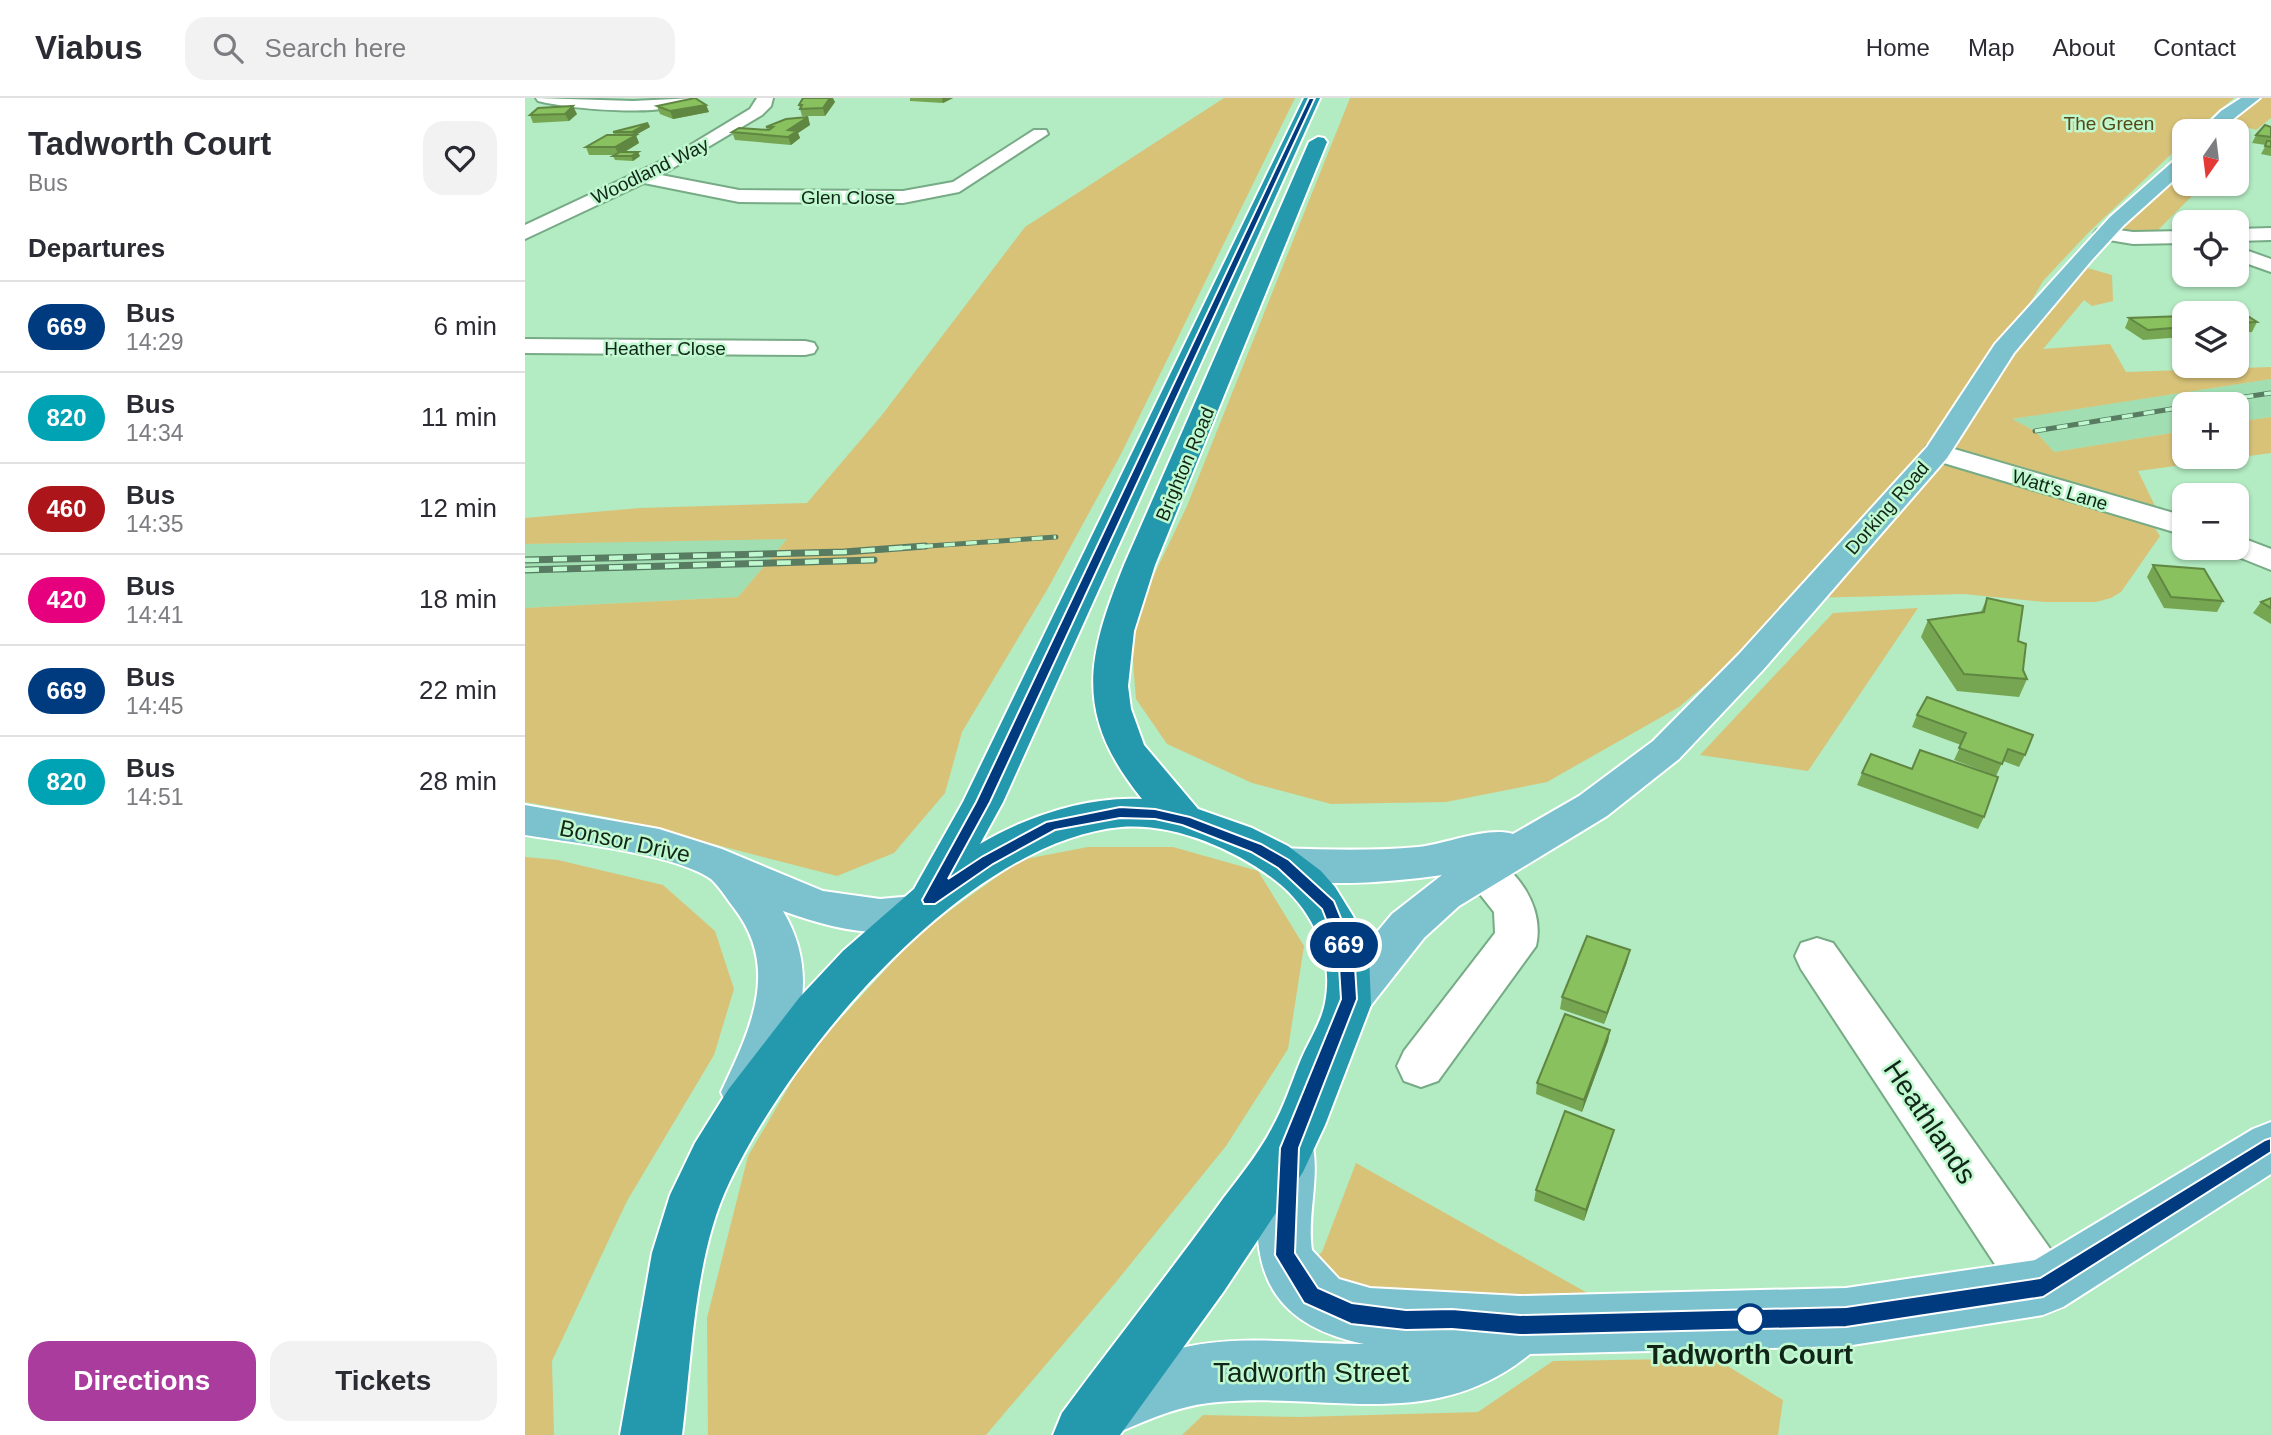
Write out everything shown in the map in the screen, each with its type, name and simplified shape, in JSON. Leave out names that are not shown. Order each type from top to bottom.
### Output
[{"type":"highway","name":"Brighton Road","points":[[921,906],[989,789],[1312,98]]},
{"type":"highway","name":"Brighton Road","points":[[1185,821],[1143,775],[1127,752],[1116,729],[1109,685],[1112,644],[1130,593],[1336,98]]},
{"type":"highway","points":[[651,1435],[679,1254],[698,1192],[723,1143],[766,1076],[810,1018],[856,967],[921,906],[988,860],[1051,826],[1120,813],[1155,814],[1185,821],[1256,848],[1283,864],[1328,905],[1346,950],[1349,999],[1290,1148],[1195,1286],[1091,1424]]},
{"type":"main road","points":[[2222,119],[2252,98]]},
{"type":"main road","name":"Dorking Road","points":[[1349,999],[1408,926],[1444,894],[1481,869],[1619,788],[1666,750],[1751,662],[1937,452],[2004,348],[2104,234],[2172,172]]},
{"type":"main road","name":"Bonsor Drive","points":[[525,820],[625,837],[676,849],[723,865],[803,904],[830,912],[872,917],[921,906]]},
{"type":"main road","name":"Dorking Road","points":[[1283,864],[1383,866],[1455,857],[1558,824]]},
{"type":"main road","points":[[723,865],[750,896],[772,930],[779,950],[782,972],[780,995],[760,1055],[723,1143]]},
{"type":"main road","points":[[1290,1148],[1285,1255],[1311,1296],[1351,1314],[1370,1317],[1520,1325],[1846,1317],[2043,1287],[2271,1146]]},
{"type":"main road","name":"Tadworth Street","points":[[1091,1424],[1138,1390],[1210,1371],[1251,1368],[1377,1375],[1434,1371],[1472,1360],[1520,1325]]},
{"type":"street","points":[[544,98],[617,105],[660,104],[687,98]]},
{"type":"street","name":"Woodland Way","points":[[525,233],[641,177],[735,127],[763,106],[765,98]]},
{"type":"street","name":"Glen Close","points":[[641,177],[739,196],[903,197],[959,186],[1040,134]]},
{"type":"street","points":[[2104,234],[2133,238],[2172,237]]},
{"type":"street","points":[[2249,235],[2271,234]]},
{"type":"street","points":[[2249,258],[2271,266]]},
{"type":"street","name":"Heather Close","points":[[525,346],[805,348]]},
{"type":"street","name":"Watt's Lane","points":[[1937,452],[2172,522]]},
{"type":"street","points":[[2249,551],[2271,561]]},
{"type":"street","points":[[1421,1066],[1514,946],[1521,928],[1515,907],[1481,869]]},
{"type":"street","name":"Heathlands","points":[[1817,956],[2043,1287]]},
{"type":"shaded area","points":[[2271,379],[2271,417],[2249,420],[2249,392],[2186,392]]},
{"type":"shaded area","points":[[2172,394],[2172,433],[2054,452],[2035,431],[2011,419]]},
{"type":"shaded area","points":[[788,538],[738,597],[525,608],[525,544]]},
{"type":"green space","points":[[1224,98],[1295,98],[1121,454],[1047,590],[962,732],[945,793],[894,853],[837,876],[612,818],[525,802],[525,608],[738,597],[787,539],[525,544],[525,518],[640,508],[807,503],[882,415],[1025,227]]},
{"type":"green space","name":"The Green","points":[[1350,98],[2234,98],[2209,119],[2172,119],[2172,153],[2088,233],[2043,281],[2006,344],[2077,265],[2112,275],[2113,301],[2092,306],[2084,300],[2043,349],[2110,344],[2126,372],[2172,370],[2172,378],[2249,378],[2249,368],[2271,367],[2271,379],[2172,392],[2172,394],[2012,419],[2035,431],[2054,452],[2172,433],[2172,466],[2138,471],[2158,512],[2150,521],[2160,536],[2121,592],[2111,598],[2096,602],[2045,602],[1964,594],[1808,598],[1679,707],[1547,782],[1446,802],[1331,804],[1252,783],[1167,744],[1136,699],[1130,625],[1187,506]]},
{"type":"green space","points":[[2252,98],[2271,98],[2271,118],[2256,130],[2249,128],[2249,119],[2221,119]]},
{"type":"green space","points":[[2172,172],[2172,196],[2192,196],[2178,210],[2172,210],[2172,216],[2150,238],[2104,234]]},
{"type":"green space","points":[[2271,417],[2271,453],[2249,456],[2249,420]]},
{"type":"green space","points":[[1918,608],[1808,771],[1700,755],[1833,613]]},
{"type":"green space","points":[[1088,847],[1173,847],[1258,871],[1304,946],[1288,1049],[1226,1146],[1116,1282],[986,1435],[708,1435],[707,1318],[748,1156],[808,1054],[920,932],[1020,860]]},
{"type":"green space","points":[[525,857],[558,860],[663,885],[715,931],[734,989],[714,1055],[627,1201],[552,1361],[554,1435],[525,1435]]},
{"type":"green space","points":[[1356,1163],[1639,1322],[1520,1325],[1296,1274],[1322,1252]]},
{"type":"green space","points":[[1676,1359],[1721,1362],[1783,1400],[1778,1435],[1182,1435],[1203,1415],[1300,1417],[1478,1412],[1553,1361]]},
{"type":"building","points":[[695,98],[706,105],[670,111],[657,106]]},
{"type":"building","points":[[803,98],[830,98],[823,108],[800,109]]},
{"type":"building","points":[[573,106],[565,114],[530,115],[538,108]]},
{"type":"building","points":[[808,117],[788,130],[797,131],[788,137],[732,132],[739,128],[769,130],[773,127],[766,127],[786,119]]},
{"type":"building","points":[[648,123],[632,132],[613,132]]},
{"type":"building","points":[[2265,125],[2271,127],[2271,137],[2256,135]]},
{"type":"building","points":[[607,135],[636,135],[615,147],[586,147]]},
{"type":"building","points":[[620,152],[638,152],[631,156],[613,156]]},
{"type":"building","points":[[2172,316],[2172,328],[2148,330],[2129,318]]},
{"type":"building","points":[[2153,565],[2204,569],[2223,601],[2171,597]]},
{"type":"building","points":[[1987,598],[2023,606],[2018,641],[2026,644],[2023,670],[2027,679],[1964,674],[1928,620],[1984,612]]},
{"type":"building","points":[[2271,598],[2271,608],[2261,602]]},
{"type":"building","points":[[1927,697],[2033,735],[2025,755],[2008,749],[2002,764],[1959,748],[1966,733],[1917,715]]},
{"type":"building","points":[[1920,750],[1998,777],[1984,817],[1862,773],[1871,754],[1912,769]]},
{"type":"building","points":[[1587,936],[1630,950],[1607,1013],[1562,997]]},
{"type":"building","points":[[1565,1014],[1610,1030],[1584,1100],[1537,1083]]},
{"type":"building","points":[[1565,1111],[1614,1130],[1586,1210],[1536,1190]]},
{"type":"railway","points":[[2249,396],[2271,393]]},
{"type":"railway","points":[[2035,431],[2172,409]]},
{"type":"railway","points":[[900,548],[1056,537]]},
{"type":"railway","points":[[525,560],[844,552],[925,546]]},
{"type":"railway","points":[[525,570],[874,560]]},
{"type":"bus line","name":"669","points":[[1312,98],[983,802],[929,900],[988,860],[1051,826],[1087,817],[1120,813],[1155,814],[1185,821],[1256,848],[1283,864],[1328,905],[1346,950],[1349,999],[1290,1148],[1285,1204],[1285,1255],[1311,1296],[1351,1314],[1406,1320],[1452,1319],[1520,1325],[1846,1317],[2043,1287],[2271,1146]]},
{"type":"place","name":"Tadworth Court","points":[[1750,1319]]}]
